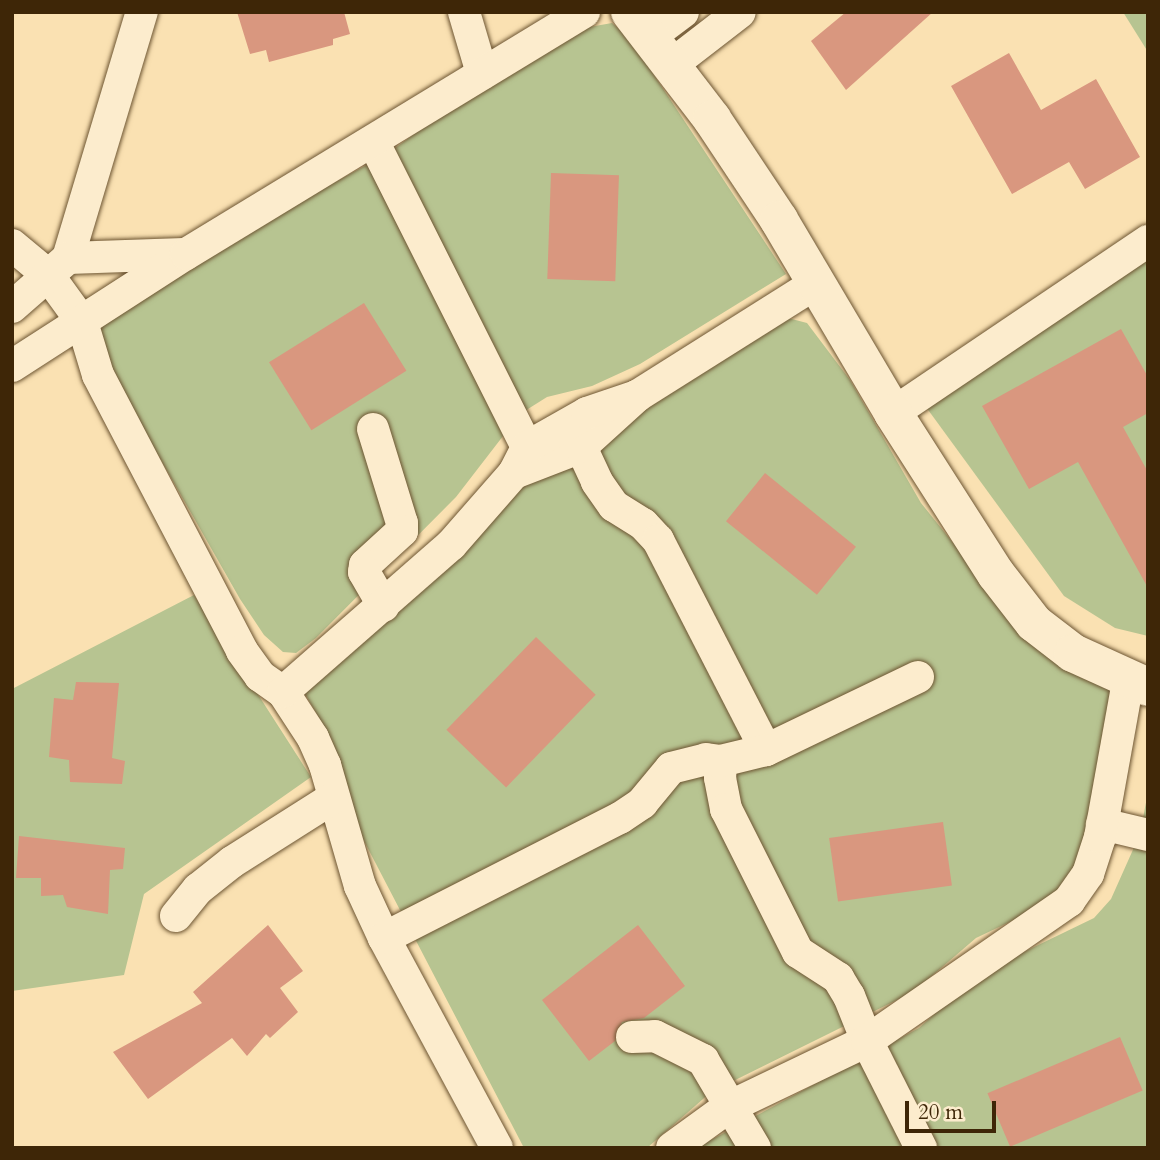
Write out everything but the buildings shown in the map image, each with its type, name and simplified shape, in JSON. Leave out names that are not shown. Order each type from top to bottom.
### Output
[{"type":"street","points":[[18,304],[58,267],[142,12]]},
{"type":"street","points":[[464,12],[482,73]]},
{"type":"street","points":[[12,366],[186,254],[584,12]]},
{"type":"street","points":[[651,37],[683,12]]},
{"type":"street","points":[[651,37],[740,12]]},
{"type":"street","points":[[651,37],[779,220],[893,413],[996,574],[1034,623],[1073,653],[1138,684],[1088,874],[1069,901],[867,1041],[727,1108],[672,1148]]},
{"type":"street","points":[[373,141],[521,460]]},
{"type":"street","points":[[893,413],[1148,241]]},
{"type":"street","points":[[12,245],[58,267],[186,254]]},
{"type":"street","points":[[58,267],[82,322],[98,375],[242,651],[260,676],[283,692],[317,747],[360,886],[384,937],[497,1148]]},
{"type":"street","points":[[12,268],[18,304],[51,343],[98,375]]},
{"type":"street","points":[[521,460],[582,447],[637,396],[815,284]]},
{"type":"street","points":[[283,692],[451,545],[521,460],[587,412],[637,396]]},
{"type":"street","points":[[373,429],[402,523],[402,531],[365,565],[364,572],[384,606]]},
{"type":"street","points":[[582,447],[597,482],[614,506],[643,524],[658,540],[766,750]]},
{"type":"street","points":[[384,937],[620,818],[642,803],[671,768],[706,759],[720,761],[766,750],[918,677]]},
{"type":"street","points":[[720,761],[720,792],[726,809],[798,952],[838,978],[921,1148]]},
{"type":"street","points":[[176,916],[198,890],[232,862],[333,798]]},
{"type":"street","points":[[1102,824],[1148,835]]},
{"type":"street","points":[[632,1037],[655,1036],[703,1060],[727,1108],[755,1148]]},
{"type":"green space","points":[[1123,12],[1148,12],[1148,52]]},
{"type":"green space","points":[[612,23],[630,39],[786,274],[640,364],[592,386],[547,397],[520,414],[456,497],[316,638],[296,653],[283,652],[264,635],[240,599],[92,339],[95,325],[261,222],[387,154],[450,108],[584,28]]},
{"type":"green space","points":[[1148,257],[1148,636],[1115,628],[1064,596],[926,407]]},
{"type":"green space","points":[[784,317],[807,323],[850,380],[921,503],[982,579],[1121,686],[1094,836],[1064,896],[976,938],[913,992],[711,1092],[647,1148],[524,1148],[363,839],[332,741],[304,692],[520,489],[650,407],[753,328]]},
{"type":"green space","points":[[194,595],[311,777],[144,894],[124,975],[12,991],[12,689]]},
{"type":"green space","points":[[1148,792],[1148,1148],[696,1148],[919,1028],[959,992],[1005,961],[1094,918],[1111,899],[1140,834]]}]
